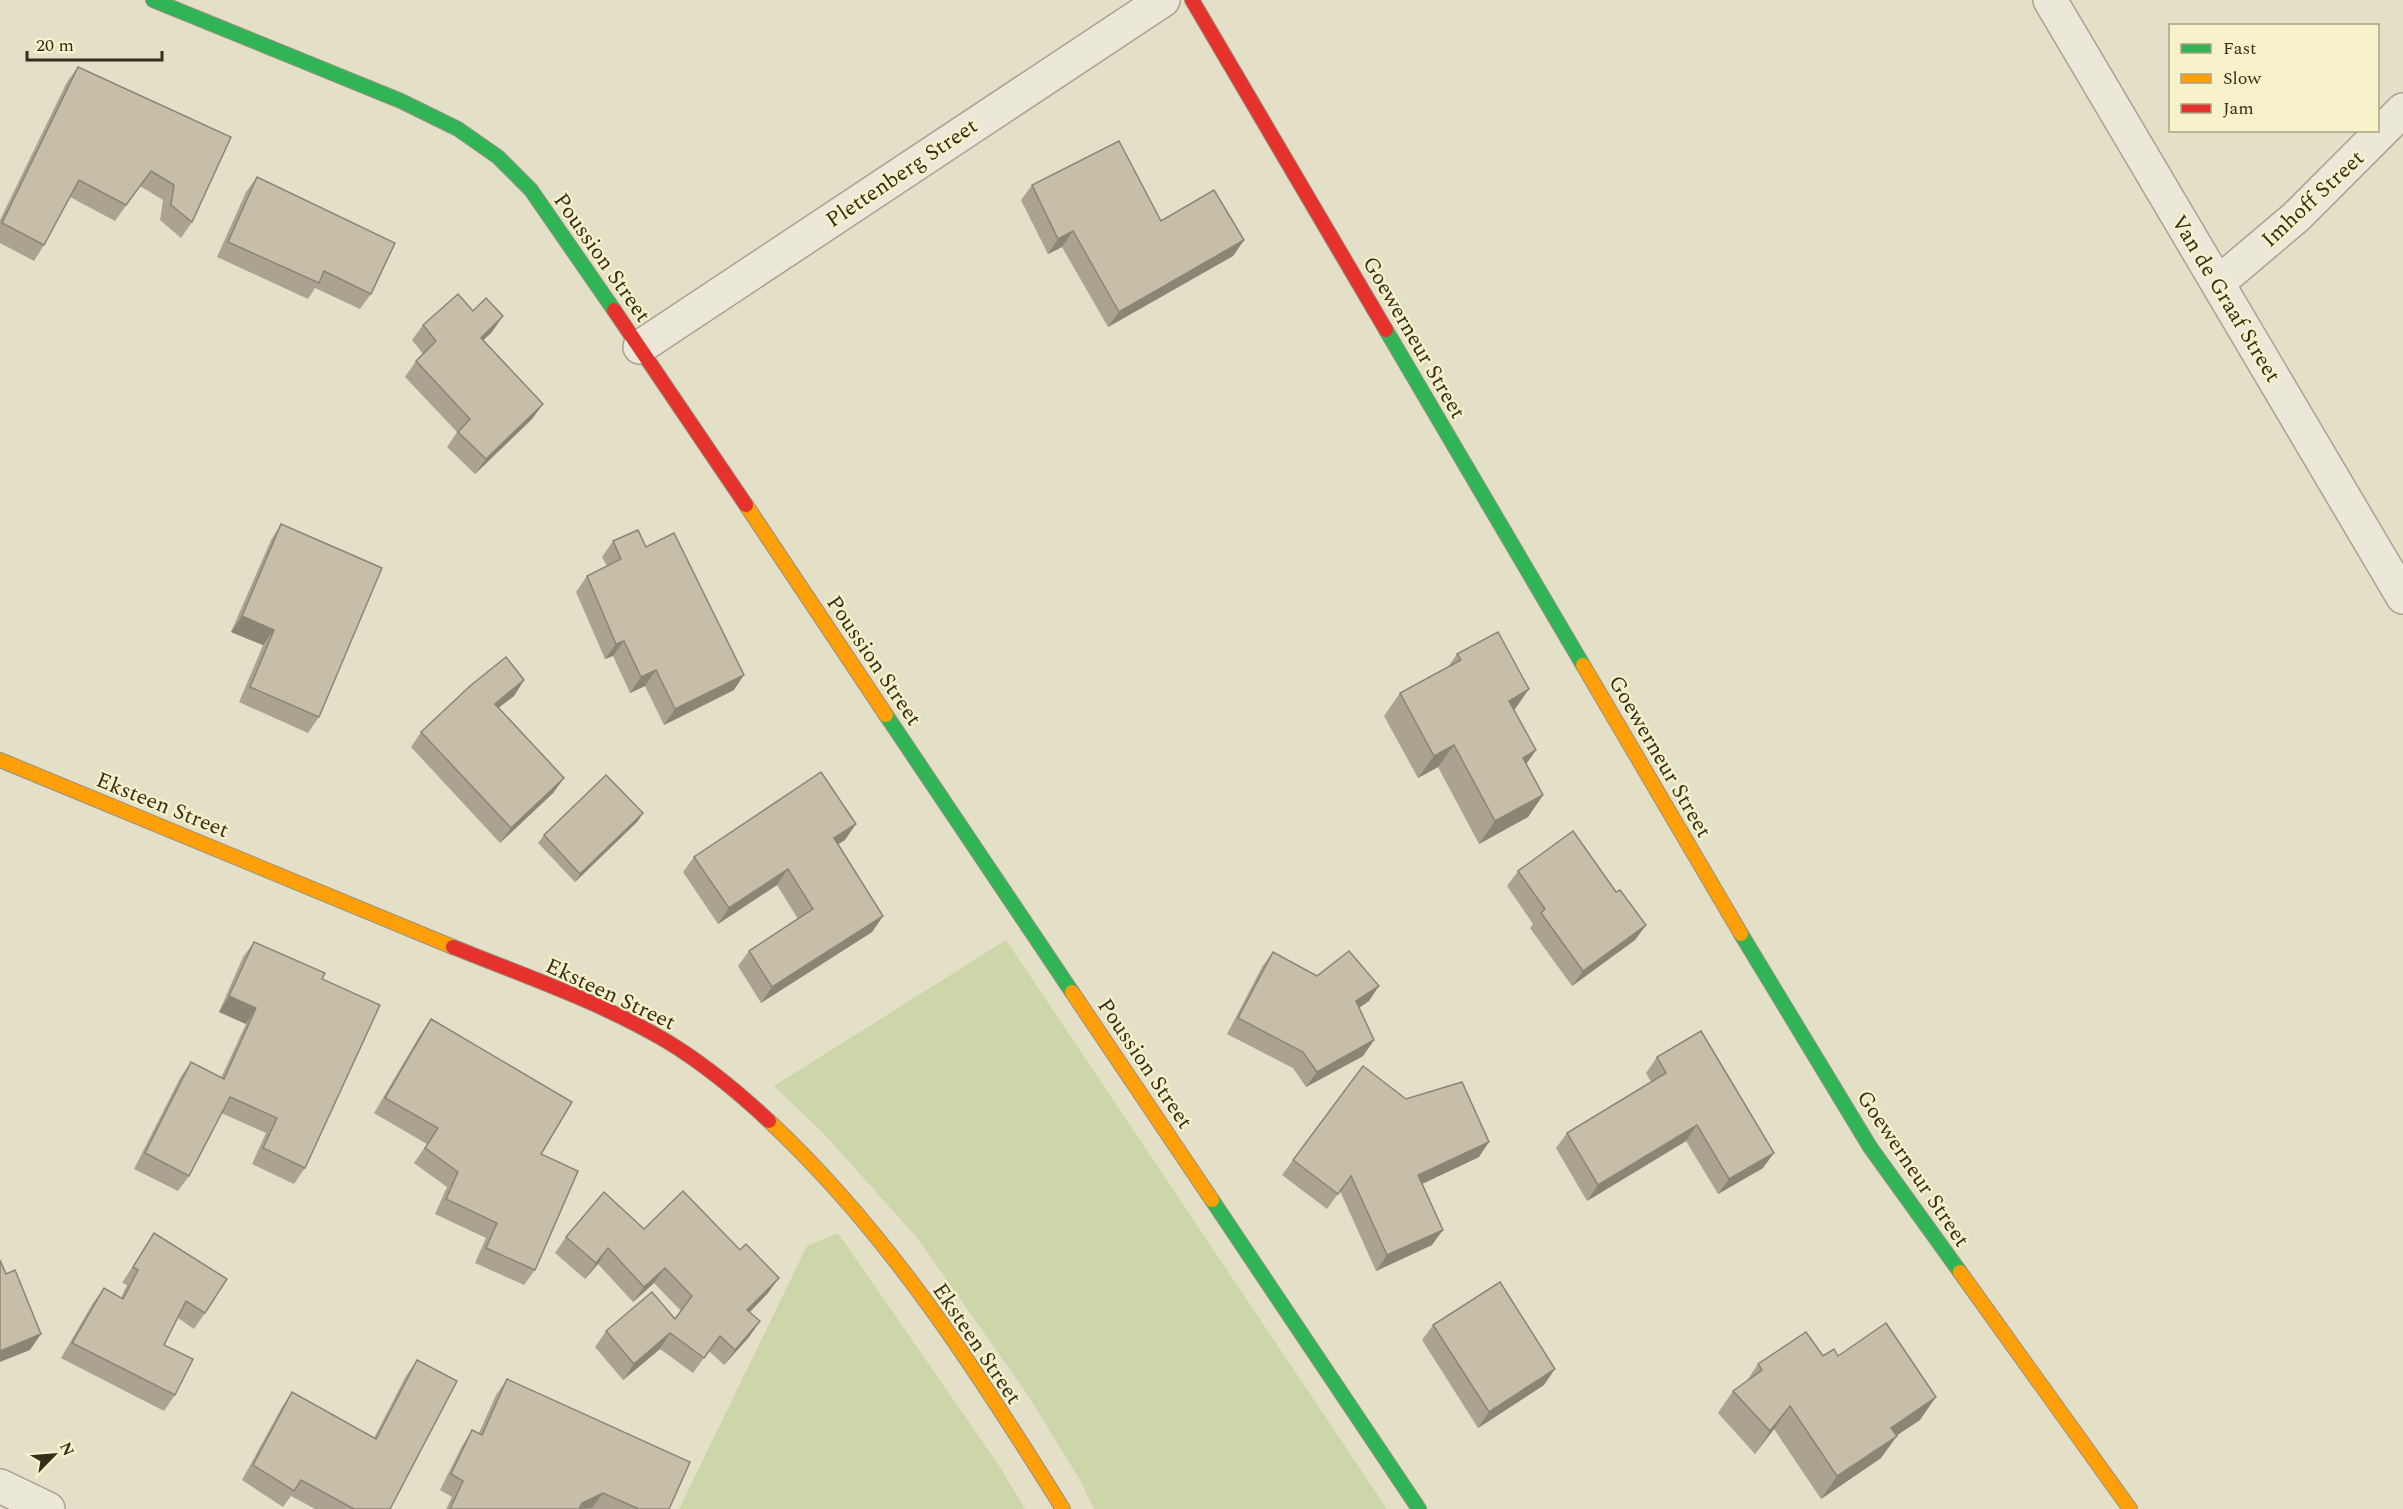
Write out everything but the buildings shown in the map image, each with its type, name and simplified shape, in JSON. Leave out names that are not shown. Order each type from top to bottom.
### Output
[{"type":"street","name":"Poussion Street","points":[[153,0],[401,101],[458,129],[498,156],[531,190],[640,347],[1419,1509]]},
{"type":"street","name":"Plettenberg Street","points":[[640,347],[1163,0]]},
{"type":"street","name":"Goewerneur Street","points":[[1192,0],[1735,923],[1870,1147],[2130,1509]]},
{"type":"street","name":"Van de Graaf Street","points":[[2050,0],[2403,597]]},
{"type":"street","name":"Imhoff Street","points":[[2218,283],[2296,217],[2403,110]]},
{"type":"street","name":"Eksteen Street","points":[[0,760],[612,1012],[686,1053],[731,1086],[862,1216],[889,1249],[1063,1509]]},
{"type":"street","points":[[0,1486],[48,1509]]},
{"type":"green space","points":[[1006,940],[1387,1509],[1094,1509],[1080,1480],[1029,1397],[918,1239],[825,1135],[774,1086]]},
{"type":"green space","points":[[838,1233],[1000,1467],[1025,1509],[679,1509],[807,1246]]},
{"type":"traffic: fast","points":[[153,0],[401,101],[458,129],[498,157],[531,190],[614,310]]},
{"type":"traffic: fast","points":[[1386,330],[1583,665]]},
{"type":"traffic: fast","points":[[886,715],[1072,992]]},
{"type":"traffic: fast","points":[[1741,934],[1870,1147],[1960,1272]]},
{"type":"traffic: fast","points":[[1212,1200],[1419,1509]]},
{"type":"traffic: slow","points":[[746,505],[886,715]]},
{"type":"traffic: slow","points":[[1583,665],[1741,934]]},
{"type":"traffic: slow","points":[[0,760],[453,947]]},
{"type":"traffic: slow","points":[[1072,992],[1212,1200]]},
{"type":"traffic: slow","points":[[769,1121],[813,1164],[853,1209],[929,1305],[998,1406],[1063,1509]]},
{"type":"traffic: slow","points":[[1960,1272],[2130,1509]]},
{"type":"traffic: jam","points":[[1192,0],[1386,330]]},
{"type":"traffic: jam","points":[[614,310],[746,505]]},
{"type":"traffic: jam","points":[[453,947],[562,990],[616,1014],[668,1042],[708,1069],[769,1121]]}]
